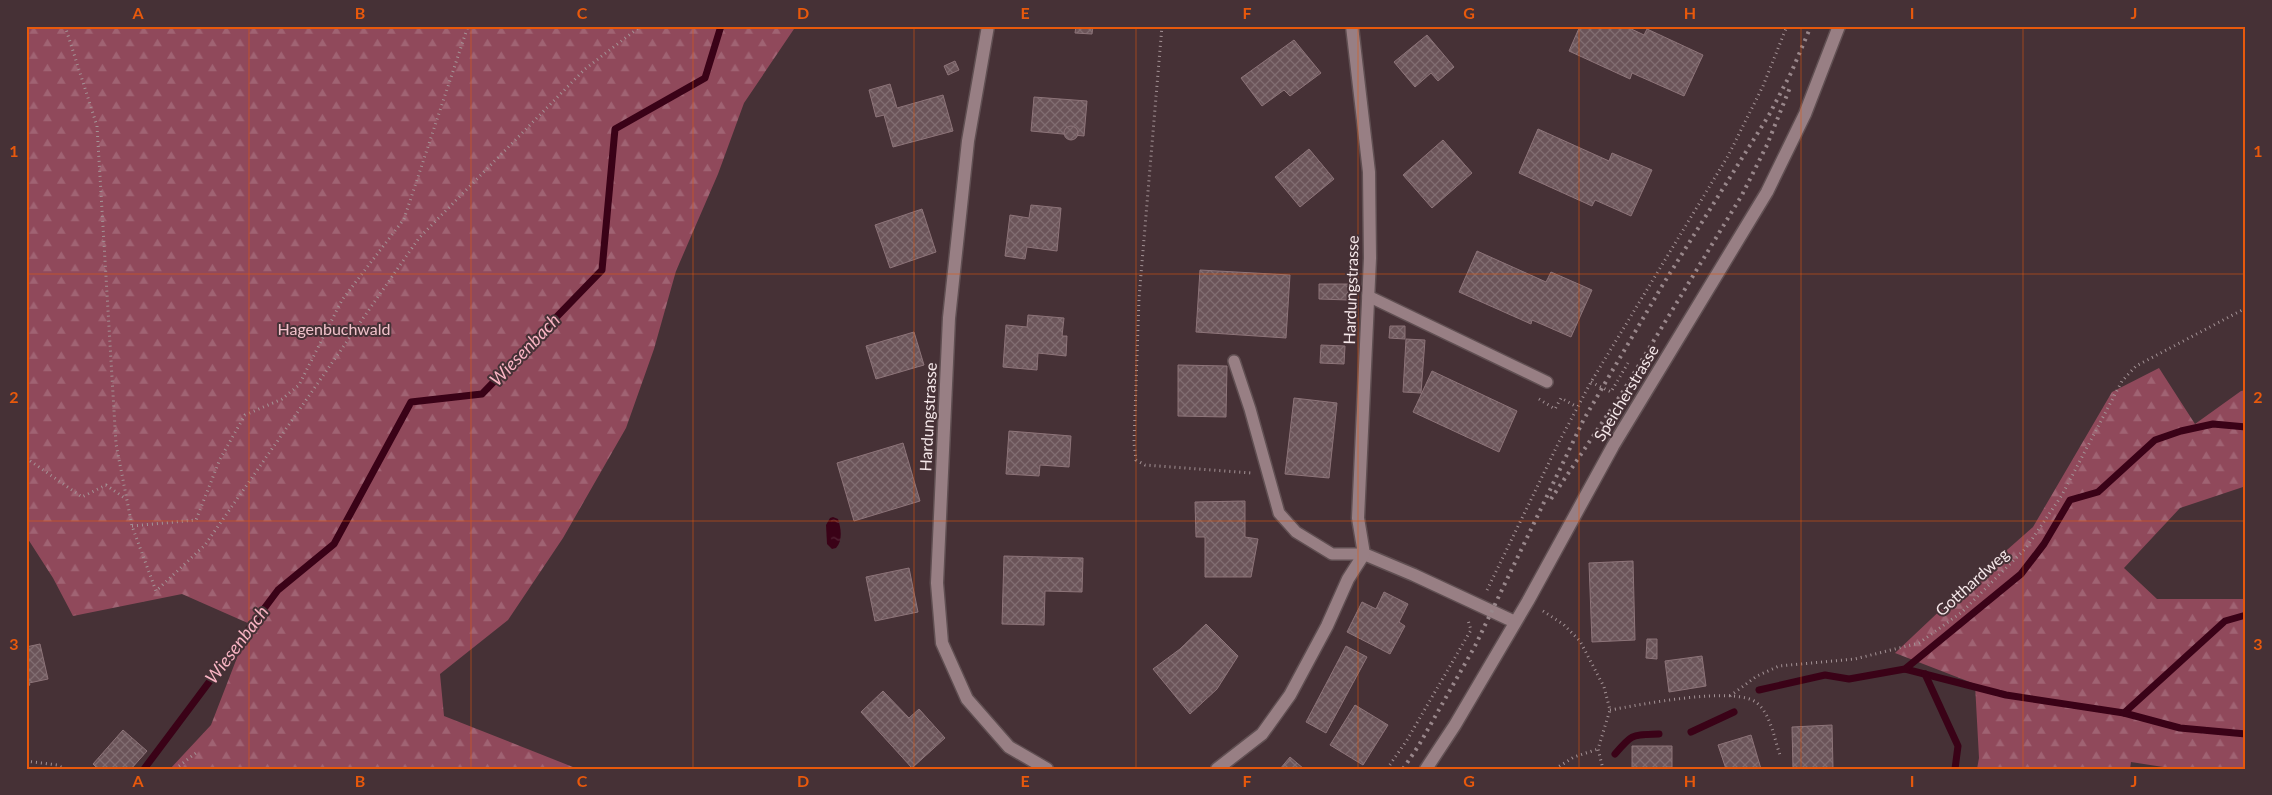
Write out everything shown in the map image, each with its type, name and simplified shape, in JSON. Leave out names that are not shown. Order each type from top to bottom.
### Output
[{"type":"street","name":"Hardungstrasse","points":[[988,26],[968,141],[949,318],[936,583],[942,643],[968,699],[1009,747],[1047,769]]},
{"type":"street","name":"Hardungstrasse","points":[[1352,26],[1369,172],[1368,296],[1358,518],[1364,554]]},
{"type":"street","name":"Speicherstrasse","points":[[1426,769],[1455,725],[1528,601],[1613,446],[1766,192],[1805,114],[1839,26]]},
{"type":"street","points":[[1217,769],[1262,734],[1290,695],[1327,626],[1348,579],[1364,554],[1414,574],[1515,622]]},
{"type":"lane","points":[[1368,296],[1547,382]]},
{"type":"lane","points":[[1234,361],[1250,409],[1279,513],[1296,532],[1332,554],[1364,554]]},
{"type":"path","points":[[65,26],[97,126],[116,444],[132,526],[156,591],[205,545],[419,238],[585,69],[641,26]]},
{"type":"path","points":[[132,526],[196,520],[220,459],[245,415],[282,399],[300,385],[342,300],[404,219],[468,26]]},
{"type":"path","points":[[1162,26],[1138,298],[1134,443],[1136,460],[1145,465],[1259,473]]},
{"type":"path","points":[[1486,593],[1559,442],[1591,382],[1728,156],[1763,86],[1787,26]]},
{"type":"path","name":"Gotthardweg","points":[[1730,696],[1757,676],[1779,666],[1855,659],[1918,643],[1962,612],[2026,548],[2062,495],[2122,381],[2136,366],[2185,338],[2246,308]]},
{"type":"path","points":[[1591,382],[1611,392],[1628,363]]},
{"type":"path","points":[[26,458],[82,496],[106,485],[127,499]]},
{"type":"path","points":[[1528,601],[1563,624],[1580,641],[1602,681],[1610,710],[1598,749],[1603,769]]},
{"type":"path","points":[[1388,769],[1471,630],[1468,619]]},
{"type":"path","points":[[1610,710],[1699,696],[1730,696],[1756,701],[1766,713],[1780,755]]},
{"type":"path","points":[[1555,769],[1574,757],[1598,749]]},
{"type":"path","points":[[175,769],[196,753]]},
{"type":"path","points":[[26,761],[57,765],[65,769]]},
{"type":"green space","name":"Hagenbuchwald","points":[[26,26],[796,26],[744,103],[718,174],[676,271],[654,349],[626,428],[563,538],[508,620],[440,674],[444,716],[578,769],[170,769],[211,725],[250,624],[182,594],[73,616],[53,578],[26,536]]},
{"type":"green space","points":[[2159,368],[2195,424],[2241,391],[2246,390],[2246,486],[2180,508],[2124,568],[2157,599],[2246,599],[2246,769],[2176,769],[2131,762],[2130,769],[1977,769],[1979,758],[1975,684],[1895,653],[1965,587],[2033,527],[2112,392]]},
{"type":"water","points":[[830,518],[838,519],[841,534],[840,542],[836,548],[832,549],[827,544],[826,525]]},
{"type":"building","points":[[1076,26],[1093,26],[1092,34],[1075,33]]},
{"type":"building","points":[[1580,26],[1625,26],[1644,35],[1647,29],[1703,55],[1684,96],[1632,73],[1630,79],[1569,51]]},
{"type":"building","points":[[1427,35],[1454,67],[1438,81],[1431,73],[1415,87],[1394,62]]},
{"type":"building","points":[[1294,40],[1321,73],[1290,96],[1284,90],[1262,106],[1241,78]]},
{"type":"building","points":[[955,61],[959,70],[948,75],[944,66]]},
{"type":"building","points":[[890,84],[897,108],[943,95],[953,131],[893,147],[884,115],[876,117],[869,90]]},
{"type":"building","points":[[1034,97],[1087,101],[1084,136],[1031,131]]},
{"type":"building","points":[[1068,126],[1074,126],[1078,133],[1074,140],[1068,140],[1064,136],[1064,130]]},
{"type":"building","points":[[1538,129],[1609,161],[1612,153],[1652,170],[1631,216],[1595,200],[1592,206],[1519,173]]},
{"type":"building","points":[[1443,140],[1472,173],[1432,208],[1403,175]]},
{"type":"building","points":[[1309,149],[1334,179],[1300,207],[1275,177]]},
{"type":"building","points":[[1031,205],[1061,208],[1057,251],[1027,247],[1025,259],[1005,256],[1010,215],[1029,218]]},
{"type":"building","points":[[922,209],[936,252],[890,268],[875,225]]},
{"type":"building","points":[[1477,251],[1546,282],[1551,272],[1592,290],[1571,337],[1532,320],[1531,324],[1459,292]]},
{"type":"building","points":[[1200,270],[1290,275],[1286,338],[1196,332]]},
{"type":"building","points":[[1319,284],[1349,284],[1349,300],[1319,299]]},
{"type":"building","points":[[1028,315],[1064,318],[1062,336],[1067,336],[1066,356],[1038,353],[1037,370],[1003,367],[1006,325],[1027,327]]},
{"type":"building","points":[[1390,326],[1405,326],[1405,339],[1389,338]]},
{"type":"building","points":[[914,332],[924,365],[876,379],[866,346]]},
{"type":"building","points":[[1406,339],[1425,340],[1421,393],[1403,392]]},
{"type":"building","points":[[1321,345],[1345,346],[1344,364],[1320,363]]},
{"type":"building","points":[[1178,365],[1227,366],[1226,417],[1178,416]]},
{"type":"building","points":[[1432,371],[1517,411],[1499,452],[1413,412]]},
{"type":"building","points":[[1294,398],[1337,403],[1329,478],[1285,474]]},
{"type":"building","points":[[1009,431],[1071,436],[1069,467],[1040,465],[1039,476],[1006,474]]},
{"type":"building","points":[[903,443],[920,501],[854,521],[837,463]]},
{"type":"building","points":[[1245,501],[1245,537],[1258,539],[1251,577],[1205,577],[1205,537],[1196,537],[1195,502]]},
{"type":"building","points":[[1004,556],[1083,558],[1082,592],[1045,591],[1044,625],[1002,624]]},
{"type":"building","points":[[1633,561],[1635,640],[1592,642],[1589,563]]},
{"type":"building","points":[[909,568],[918,612],[875,621],[866,577]]},
{"type":"building","points":[[1384,592],[1408,604],[1399,622],[1405,626],[1390,654],[1347,632],[1362,602],[1376,609]]},
{"type":"building","points":[[1206,624],[1238,656],[1217,689],[1190,714],[1153,669],[1180,649]]},
{"type":"building","points":[[1647,639],[1657,639],[1657,659],[1646,658]]},
{"type":"building","points":[[40,644],[48,679],[29,683],[30,685],[26,686],[26,647]]},
{"type":"building","points":[[1346,646],[1367,657],[1326,733],[1306,722]]},
{"type":"building","points":[[1702,656],[1706,686],[1669,692],[1665,661]]},
{"type":"building","points":[[883,691],[909,718],[919,709],[945,738],[912,768],[861,712]]},
{"type":"building","points":[[1355,705],[1388,725],[1363,765],[1330,745]]},
{"type":"building","points":[[1832,725],[1833,768],[1793,769],[1792,727]]},
{"type":"building","points":[[123,730],[147,751],[131,769],[98,769],[93,764]]},
{"type":"building","points":[[1751,735],[1761,769],[1726,769],[1718,745]]},
{"type":"building","points":[[1632,746],[1672,746],[1672,767],[1632,769]]},
{"type":"building","points":[[1290,757],[1304,769],[1280,769]]},
{"type":"waterway","name":"Wiesenbach","points":[[144,769],[278,590],[334,544],[411,402],[482,394],[602,270],[615,129],[705,78],[721,26]]},
{"type":"waterway","points":[[1759,690],[1825,675],[1849,679],[1905,669],[2021,574],[2044,544],[2070,500],[2098,492],[2155,440],[2181,431],[2213,424],[2246,427]]},
{"type":"waterway","points":[[1905,669],[2006,695],[2124,713],[2225,621],[2246,615]]},
{"type":"waterway","points":[[1925,674],[1958,746],[1955,769]]},
{"type":"waterway","points":[[1691,732],[1734,712]]},
{"type":"waterway","points":[[2124,713],[2180,728],[2246,734]]},
{"type":"waterway","points":[[1615,754],[1634,736],[1659,734]]},
{"type":"railway","points":[[1403,769],[1419,745],[1475,646],[1584,419],[1662,286],[1769,115],[1791,73],[1811,26]]},
{"type":"railway","points":[[1551,499],[1622,393],[1742,195],[1767,145],[1791,85]]}]
